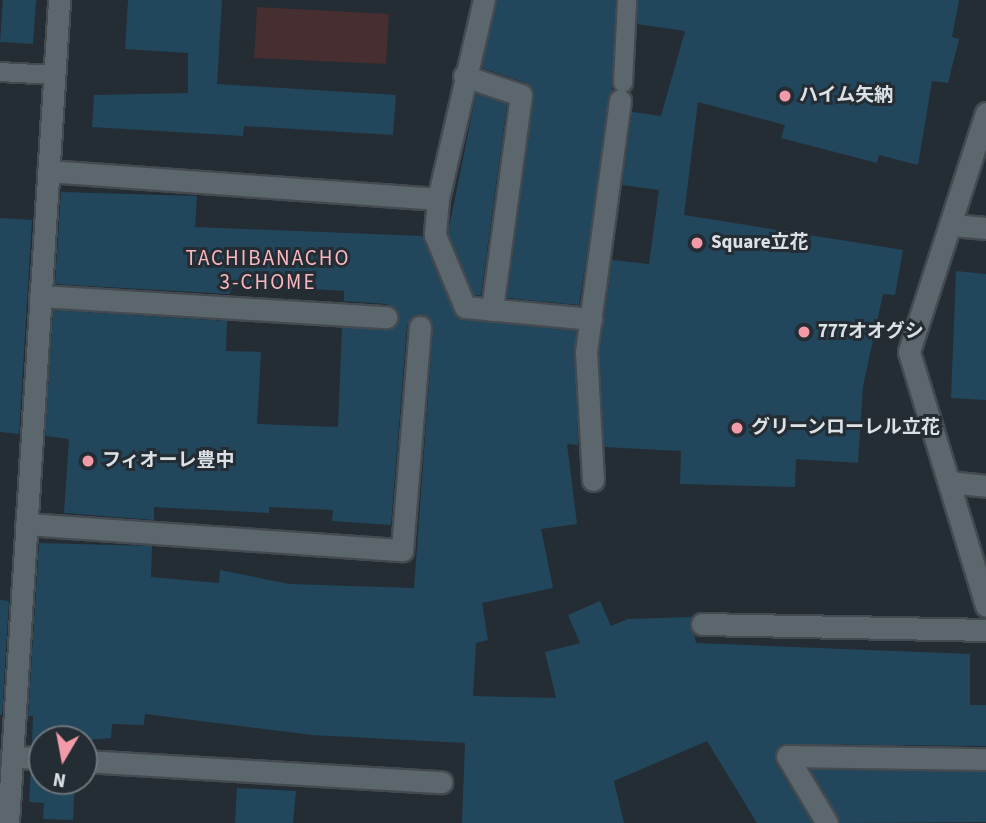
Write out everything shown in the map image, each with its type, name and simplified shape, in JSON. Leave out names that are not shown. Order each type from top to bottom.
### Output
[{"type":"street","points":[[8,823],[12,757],[7,712],[26,524],[59,0]]},
{"type":"street","points":[[484,0],[464,76],[438,199],[435,235],[465,307],[592,319]]},
{"type":"street","points":[[464,76],[520,95],[492,310]]},
{"type":"street","points":[[593,480],[586,352],[621,91]]},
{"type":"street","points":[[986,113],[909,352],[986,606]]},
{"type":"street","points":[[48,172],[438,199]]},
{"type":"street","points":[[952,225],[986,228]]},
{"type":"street","points":[[40,296],[386,317]]},
{"type":"street","points":[[26,524],[402,550],[420,327]]},
{"type":"street","points":[[949,482],[986,486]]},
{"type":"street","points":[[702,624],[986,630]]},
{"type":"street","points":[[827,823],[787,756],[986,759]]},
{"type":"street","points":[[12,757],[28,758]]},
{"type":"street","points":[[98,762],[441,782]]},
{"type":"lane","points":[[621,91],[627,0]]},
{"type":"lane","points":[[0,72],[54,75]]},
{"type":"shaded area","points":[[257,7],[389,14],[386,64],[254,58]]},
{"type":"building","points":[[3,0],[36,0],[33,44],[0,42]]},
{"type":"building","points":[[128,0],[222,0],[217,84],[396,95],[393,135],[244,126],[243,136],[92,127],[94,95],[188,93],[188,53],[125,49]]},
{"type":"building","points":[[497,0],[616,0],[612,90],[579,305],[507,298],[534,96],[526,83],[482,68]]},
{"type":"building","points":[[638,0],[959,0],[952,37],[959,39],[948,83],[932,81],[918,165],[879,155],[877,163],[781,138],[785,125],[698,102],[684,215],[903,250],[895,295],[883,294],[863,386],[858,463],[796,459],[795,487],[680,484],[681,451],[604,447],[599,353],[612,260],[649,264],[659,190],[622,185],[632,112],[661,116],[685,31],[637,24]]},
{"type":"building","points":[[476,94],[507,104],[481,295],[474,295],[448,233]]},
{"type":"building","points":[[61,192],[197,196],[195,227],[422,236],[458,318],[576,331],[578,445],[567,444],[577,524],[541,529],[553,588],[482,603],[488,640],[476,643],[473,696],[556,698],[545,652],[580,643],[568,615],[600,601],[611,626],[628,619],[691,617],[696,643],[970,654],[970,705],[986,705],[986,746],[781,744],[775,762],[812,823],[757,823],[707,741],[614,781],[624,823],[462,823],[465,743],[313,735],[145,714],[144,725],[112,724],[111,738],[98,739],[98,725],[33,725],[33,716],[28,716],[39,543],[152,546],[151,577],[219,583],[220,570],[289,584],[414,588],[433,328],[422,314],[407,326],[391,525],[332,521],[333,510],[269,507],[269,513],[154,507],[154,520],[64,513],[69,439],[45,436],[53,310],[227,321],[226,351],[261,352],[257,424],[338,427],[342,327],[386,330],[399,317],[387,304],[344,301],[344,291],[234,284],[229,294],[55,284]]},
{"type":"building","points":[[0,218],[32,220],[19,434],[0,432]]},
{"type":"building","points":[[956,271],[986,274],[986,400],[951,398]]},
{"type":"building","points":[[0,600],[9,601],[2,715],[0,715]]},
{"type":"building","points":[[810,769],[986,772],[986,822],[840,823]]},
{"type":"building","points":[[237,788],[296,791],[293,823],[235,823]]},
{"type":"building","points":[[29,795],[74,795],[73,820],[43,819],[44,803],[29,802]]},
{"type":"place","name":"ハイム矢納","points":[[785,96]]},
{"type":"place","name":"Square立花","points":[[697,243]]},
{"type":"place","name":"777オオグシ","points":[[804,332]]},
{"type":"place","name":"グリーンローレル立花","points":[[737,428]]},
{"type":"place","name":"フィオーレ豊中","points":[[88,461]]},
{"type":"district","name":"TACHIBANACHO 3-CHOME","points":[[268,270]]}]
